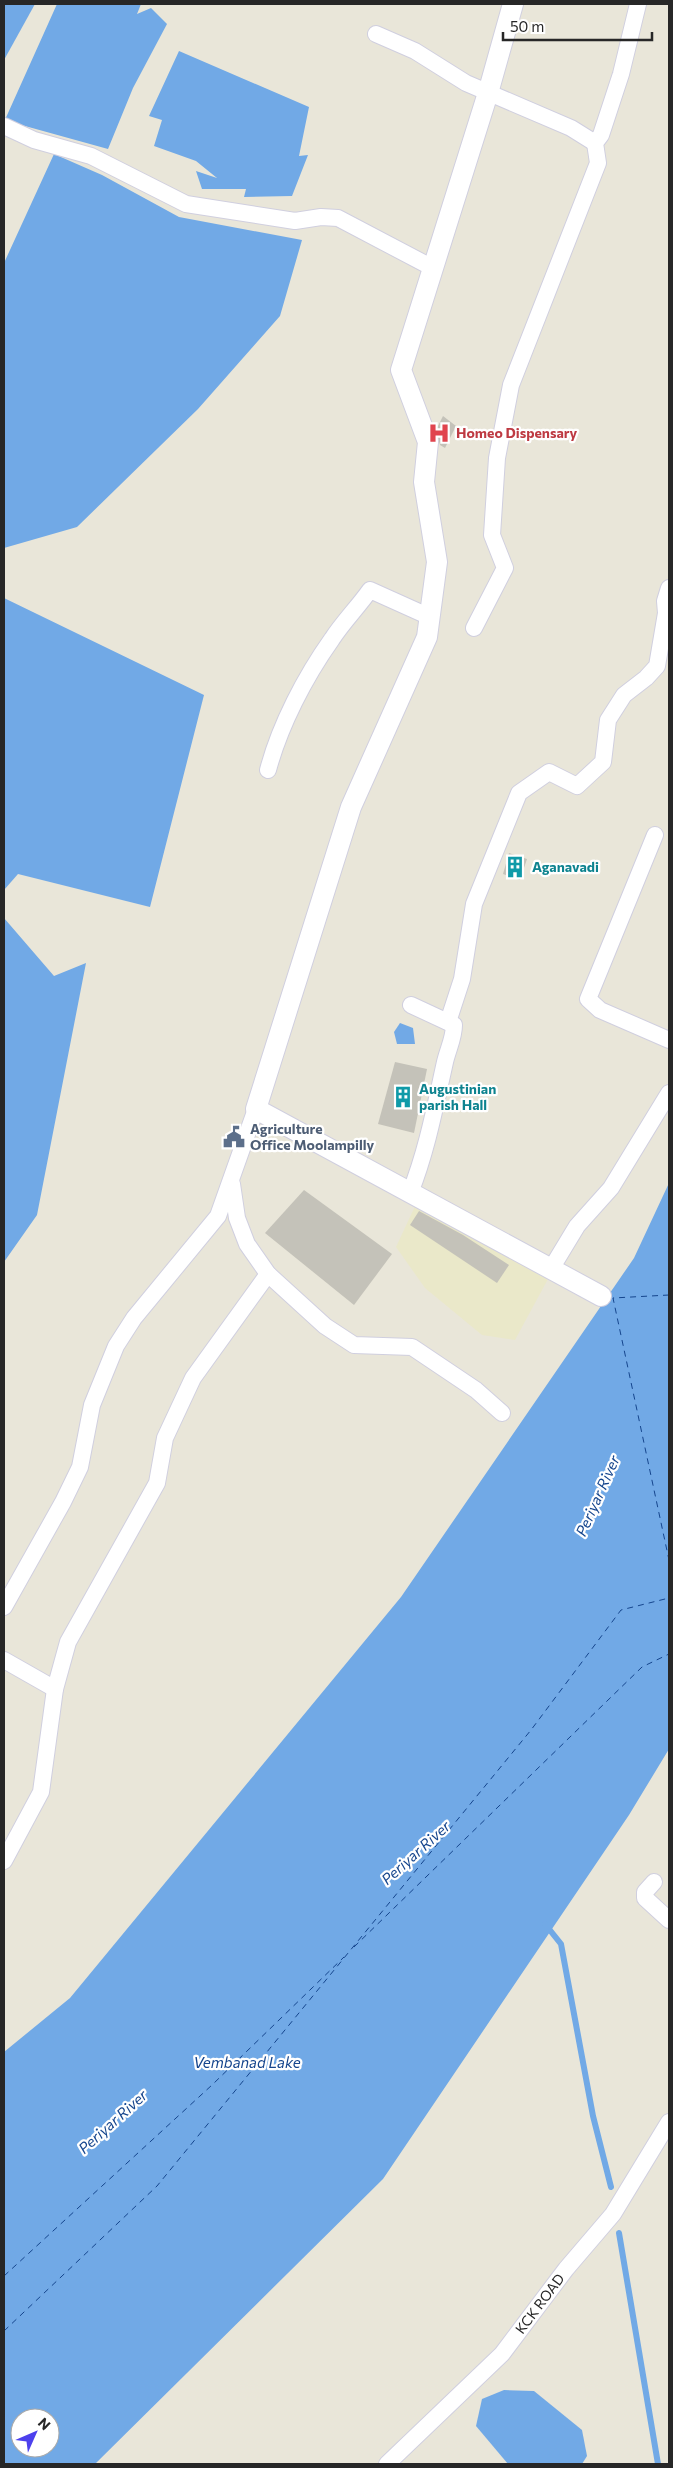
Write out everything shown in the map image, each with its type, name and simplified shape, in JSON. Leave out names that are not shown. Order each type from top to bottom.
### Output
[{"type":"street","points":[[4,1608],[64,1502],[80,1467],[92,1405],[116,1346],[134,1318],[218,1216],[232,1182],[256,1109],[351,807],[427,637],[437,562],[424,482],[428,442],[401,370],[488,93],[513,4]]},
{"type":"street","points":[[474,628],[505,568],[492,535],[497,458],[510,385],[598,163],[595,143],[601,135],[622,74],[638,4]]},
{"type":"street","points":[[376,34],[415,51],[466,84],[571,128],[595,143]]},
{"type":"street","points":[[4,126],[34,140],[91,156],[186,204],[295,221],[321,217],[338,218],[433,268]]},
{"type":"street","points":[[448,1022],[462,979],[474,904],[519,793],[549,772],[577,786],[603,762],[608,720],[624,695],[646,678],[657,666],[666,613],[665,601],[669,588]]},
{"type":"street","points":[[268,770],[275,745],[332,638],[370,590],[430,617]]},
{"type":"street","points":[[655,835],[588,999],[600,1010],[669,1040]]},
{"type":"street","points":[[410,1192],[426,1147],[445,1062],[454,1034],[454,1025],[411,1005]]},
{"type":"street","points":[[551,1269],[577,1226],[611,1188],[669,1093]]},
{"type":"street","points":[[256,1109],[601,1296]]},
{"type":"street","points":[[232,1182],[237,1218],[247,1244],[268,1274],[325,1326],[354,1344],[412,1347],[476,1390],[502,1413]]},
{"type":"street","points":[[4,1861],[41,1792],[56,1690],[68,1642],[157,1483],[165,1438],[193,1378],[268,1274]]},
{"type":"street","points":[[4,1660],[56,1690]]},
{"type":"street","points":[[654,1882],[645,1892],[645,1898],[669,1920]]},
{"type":"street","name":"KCK ROAD","points":[[386,2464],[502,2354],[566,2269],[616,2209],[669,2122]]},
{"type":"shaded area","points":[[417,1202],[548,1279],[515,1340],[482,1335],[425,1288],[396,1247]]},
{"type":"water","points":[[4,4],[35,4],[4,60]]},
{"type":"water","points":[[57,4],[141,4],[137,14],[151,8],[167,24],[133,88],[108,149],[4,122]]},
{"type":"water","points":[[179,51],[309,107],[299,156],[308,155],[292,196],[244,197],[246,189],[202,189],[196,171],[217,178],[196,161],[154,146],[162,120],[149,116]]},
{"type":"water","points":[[54,154],[102,175],[179,217],[302,240],[280,316],[198,409],[77,527],[4,548],[4,263]]},
{"type":"water","points":[[4,598],[204,695],[150,907],[18,874],[4,890]]},
{"type":"water","points":[[4,918],[54,976],[86,963],[37,1215],[4,1262]]},
{"type":"water","points":[[400,1023],[413,1028],[415,1044],[397,1044],[394,1032]]},
{"type":"water","name":"Vembanad Lake","points":[[669,1183],[669,1749],[629,1815],[383,2179],[95,2464],[4,2464],[4,2052],[70,1998],[401,1597],[634,1258]]},
{"type":"water","points":[[504,2390],[534,2391],[582,2430],[587,2456],[582,2464],[508,2464],[476,2426],[482,2399]]},
{"type":"building","points":[[443,416],[456,426],[445,448],[440,445],[436,430]]},
{"type":"building","name":"Aganavadi","points":[[509,853],[527,859],[520,880],[503,874]]},
{"type":"building","name":"Augustinian parish Hall","points":[[395,1062],[427,1069],[414,1133],[378,1124]]},
{"type":"building","points":[[304,1190],[392,1254],[354,1305],[265,1233]]},
{"type":"building","points":[[419,1211],[463,1235],[509,1265],[497,1283],[410,1225]]},
{"type":"waterway","points":[[545,1924],[561,1944],[593,2116],[611,2187]]},
{"type":"waterway","points":[[619,2233],[658,2464]]},
{"type":"ferry route","points":[[669,1295],[613,1298],[669,1560]]},
{"type":"ferry route","points":[[4,2331],[157,2186],[531,1730],[621,1610],[669,1598]]},
{"type":"ferry route","points":[[354,1947],[642,1667],[669,1654]]},
{"type":"ferry route","points":[[4,2276],[212,2085],[344,1957]]},
{"type":"place","name":"Homeo Dispensary","points":[[439,433]]},
{"type":"place","name":"Aganavadi","points":[[515,867]]},
{"type":"place","name":"Augustinian parish Hall","points":[[403,1097]]},
{"type":"place","name":"Agriculture Office Moolampilly","points":[[234,1137]]},
{"type":"water label","name":"Periyar River","points":[[598,1496]]},
{"type":"water label","name":"Periyar River","points":[[416,1853]]},
{"type":"water label","name":"Periyar River","points":[[113,2122]]}]
